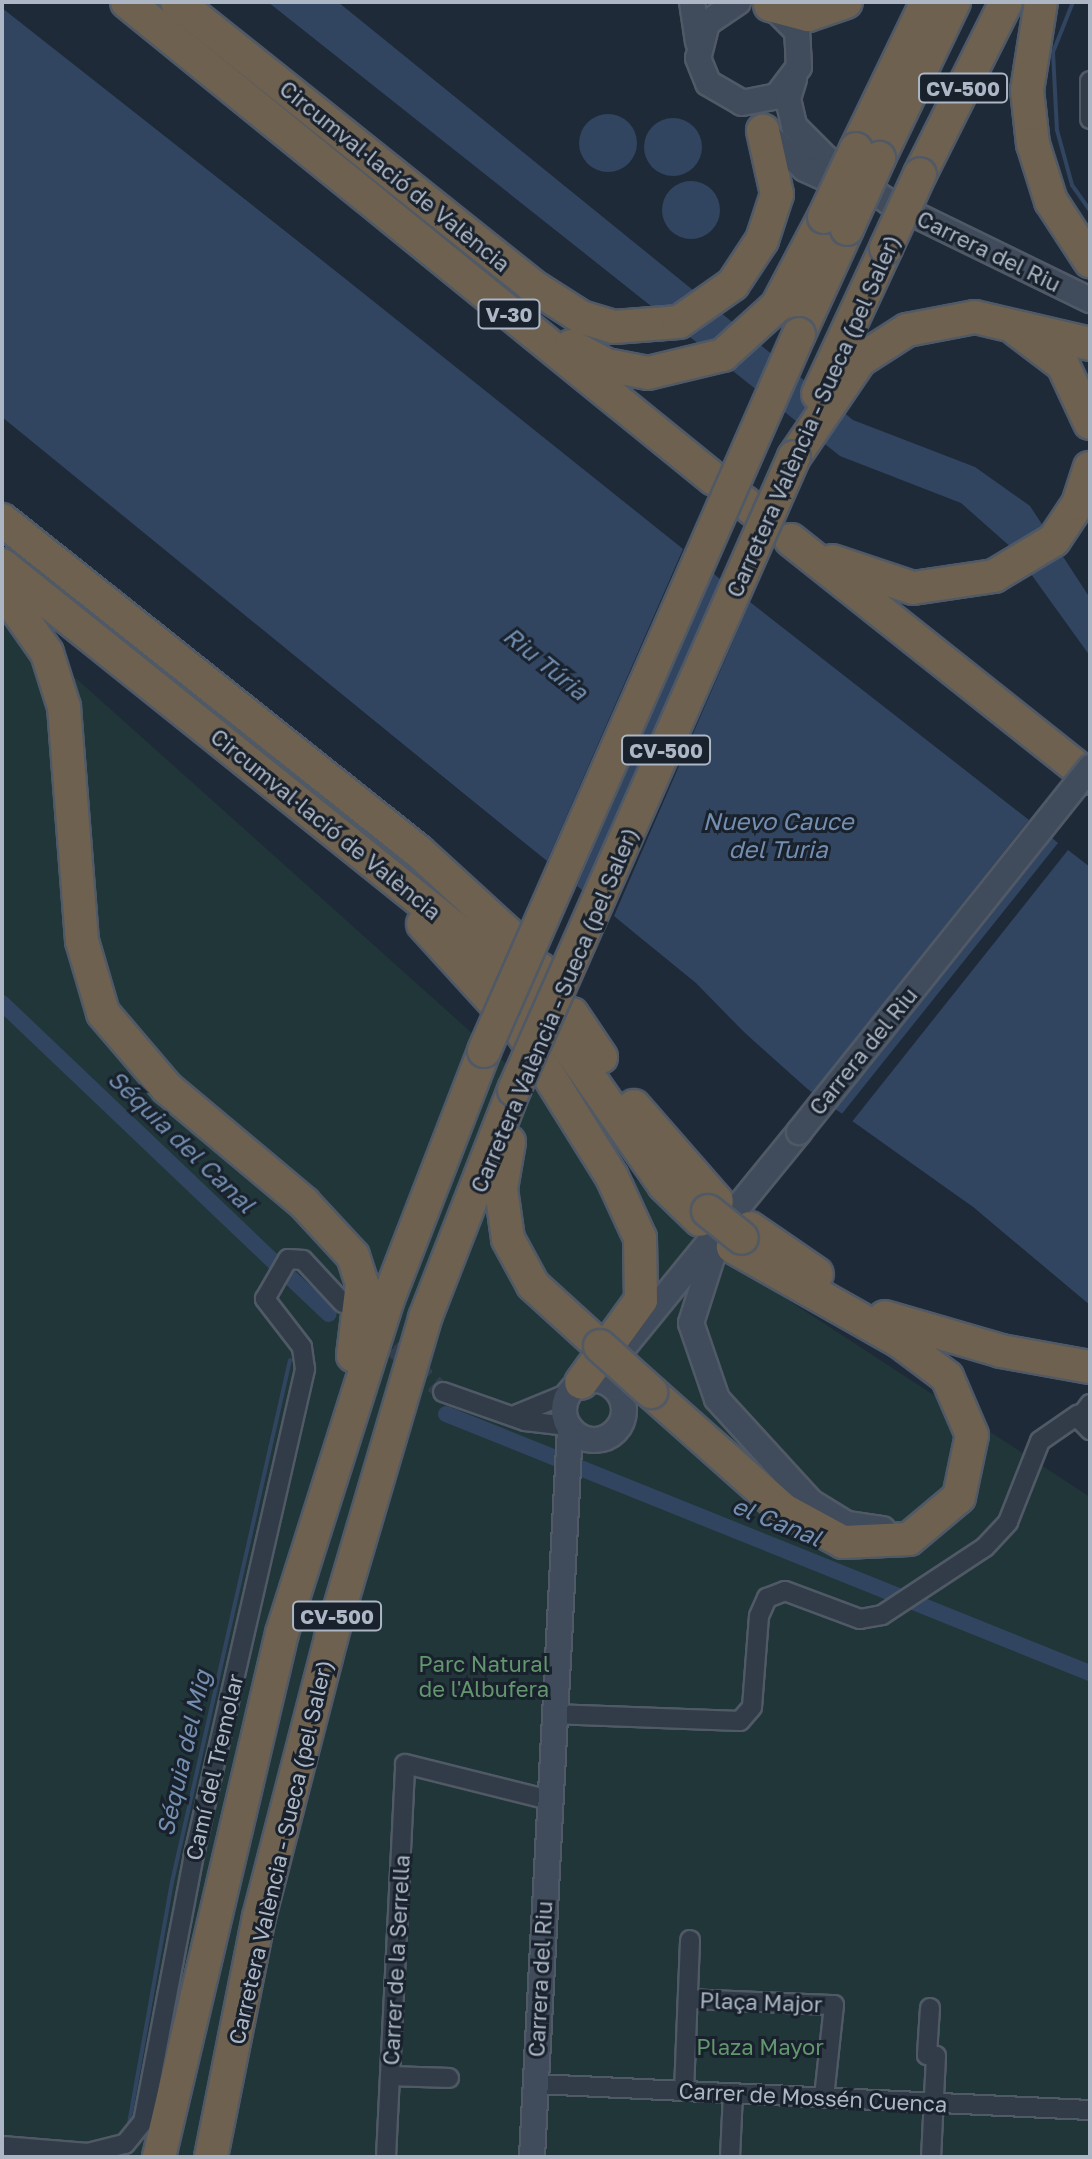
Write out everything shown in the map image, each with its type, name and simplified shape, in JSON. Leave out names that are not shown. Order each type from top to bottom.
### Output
[{"type":"highway","name":"Circumval·lació de València","points":[[127,2],[714,479]]},
{"type":"highway","name":"Circumval·lació de València","points":[[177,2],[548,297],[598,323],[655,328],[720,298],[752,257],[774,206],[775,167],[763,131]]},
{"type":"highway","points":[[765,4],[808,15],[846,2]]},
{"type":"highway","points":[[308,146],[346,167],[582,354],[635,372],[695,367],[759,329],[836,223],[868,154],[927,2]]},
{"type":"highway","name":"CV-500","points":[[868,154],[954,2]]},
{"type":"highway","name":"Carretera València - Sueca (pel Saler)","points":[[211,2157],[259,1917],[331,1638],[425,1318],[539,1043],[794,457],[841,367],[886,248],[1006,2]]},
{"type":"highway","points":[[1041,2],[1027,90],[1033,144],[1051,201],[1090,261]]},
{"type":"highway","name":"Carretera València - Sueca (pel Saler)","points":[[159,2157],[220,1876],[332,1467],[484,1051],[799,334],[836,223]]},
{"type":"highway","points":[[841,367],[896,335],[975,317],[1090,344]]},
{"type":"highway","points":[[975,317],[1015,329],[1049,351],[1074,379],[1090,423]]},
{"type":"highway","points":[[1090,468],[1062,530],[1007,571],[947,587],[897,586],[786,536],[857,597],[1090,778]]},
{"type":"highway","name":"Circumval·lació de València","points":[[2,520],[407,841],[514,939]]},
{"type":"highway","name":"Circumval·lació de València","points":[[2,565],[339,834],[539,982],[650,1164],[729,1229]]},
{"type":"highway","points":[[2,589],[47,653],[64,707],[82,941],[103,1013],[167,1088],[304,1203],[360,1269],[361,1306],[332,1467]]},
{"type":"highway","points":[[857,597],[1013,694],[1090,756]]},
{"type":"highway","points":[[339,834],[523,1034],[632,1216],[645,1259],[641,1300],[582,1385]]},
{"type":"highway","points":[[519,1096],[501,1189],[508,1239],[533,1285],[600,1346],[635,1393],[784,1510],[835,1539],[898,1543],[953,1505],[970,1467],[972,1435],[947,1377],[899,1341],[729,1229],[638,1112],[572,1014]]},
{"type":"highway","points":[[729,1229],[830,1281],[958,1340],[1052,1362],[1090,1367]]},
{"type":"street","points":[[692,2],[698,45]]},
{"type":"street","points":[[698,45],[714,15],[738,2]]},
{"type":"street","name":"Carrera del Riu","points":[[765,4],[797,31],[801,55],[789,109],[803,138],[889,202]]},
{"type":"street","name":"Carrera del Riu","points":[[698,45],[708,83],[817,176],[889,202],[1090,300]]},
{"type":"street","points":[[729,100],[766,101],[794,79]]},
{"type":"street","points":[[1090,81],[1090,119]]},
{"type":"street","name":"Carrera del Riu","points":[[532,2157],[552,1714],[567,1481],[582,1385],[637,1337],[729,1229],[799,1132],[1090,767]]},
{"type":"street","points":[[729,1229],[906,1355],[950,1396],[962,1420],[963,1456],[952,1488],[931,1511],[889,1529],[834,1518],[791,1483],[717,1399],[691,1323],[729,1229]]},
{"type":"street","name":"Camí del Tremolar","points":[[2,2146],[88,2153],[125,2144],[143,2122],[193,1859],[305,1369],[302,1347],[265,1299],[272,1277],[288,1259],[303,1260],[343,1303]]},
{"type":"street","name":"Carrera del Riu","points":[[574,1441],[622,1422],[635,1393],[637,1337]]},
{"type":"street","points":[[512,1416],[582,1385],[635,1393]]},
{"type":"street","points":[[443,1392],[574,1441]]},
{"type":"street","points":[[552,1714],[740,1721],[752,1707],[759,1616],[767,1598],[798,1594],[860,1619],[889,1611],[927,1587],[1008,1522],[1029,1460],[1054,1431],[1086,1419]]},
{"type":"street","name":"Carrer de la Serrella","points":[[386,2157],[405,1764],[549,1800]]},
{"type":"street","name":"Plaça Major","points":[[684,2091],[690,1940]]},
{"type":"street","name":"Plaça Major","points":[[688,1999],[834,2005],[824,2097]]},
{"type":"street","points":[[930,2008],[934,2102],[931,2157]]},
{"type":"street","points":[[390,2076],[449,2078]]},
{"type":"street","name":"Carrer de Mossén Cuenca","points":[[536,2084],[1090,2110]]},
{"type":"street","points":[[730,2157],[733,2093]]},
{"type":"green space","name":"Parc Natural de l'Albufera","points":[[2,612],[665,1206],[762,1283],[1090,1497],[1090,2157],[2,2157]]},
{"type":"water","points":[[268,2],[338,2],[853,420],[975,467],[1030,506],[1090,598],[1090,656],[1013,549],[961,503],[840,456]]},
{"type":"water","name":"Nuevo Cauce del Turia","points":[[2,8],[1090,865],[1090,1305],[973,1207],[782,1071],[696,983],[2,417]]},
{"type":"water","points":[[608,114],[629,122],[637,143],[629,164],[608,172],[587,164],[579,143],[587,122]]},
{"type":"water","points":[[673,118],[694,126],[702,147],[694,168],[673,176],[652,168],[644,147],[652,126]]},
{"type":"water","points":[[691,181],[712,189],[720,210],[712,231],[691,239],[670,231],[662,210],[670,189]]},
{"type":"pier","points":[[2,4],[1090,860],[1090,867],[1068,850],[851,1123],[973,1207],[1090,1309],[971,1210],[780,1074],[698,991],[812,1093],[1029,820],[750,602],[614,916],[685,979],[2,422],[547,861],[683,549]],"holes":[[[713,573],[721,580],[584,892],[577,886]],[[1052,838],[1058,843],[841,1115],[834,1110]]]},
{"type":"waterway","points":[[1073,2],[1053,52],[1057,130],[1072,185],[1090,211]]},
{"type":"waterway","name":"Séquia del Canal","points":[[2,1003],[329,1314]]},
{"type":"waterway","name":"Séquia del Mig","points":[[128,2129],[172,1882],[290,1360]]},
{"type":"waterway","name":"el Canal","points":[[446,1414],[1090,1673]]},
{"type":"tunnel","points":[[373,1330],[443,1392]]},
{"type":"water label","name":"Riu Túria","points":[[546,663]]},
{"type":"park label","name":"Plaza Mayor","points":[[760,2047]]}]
